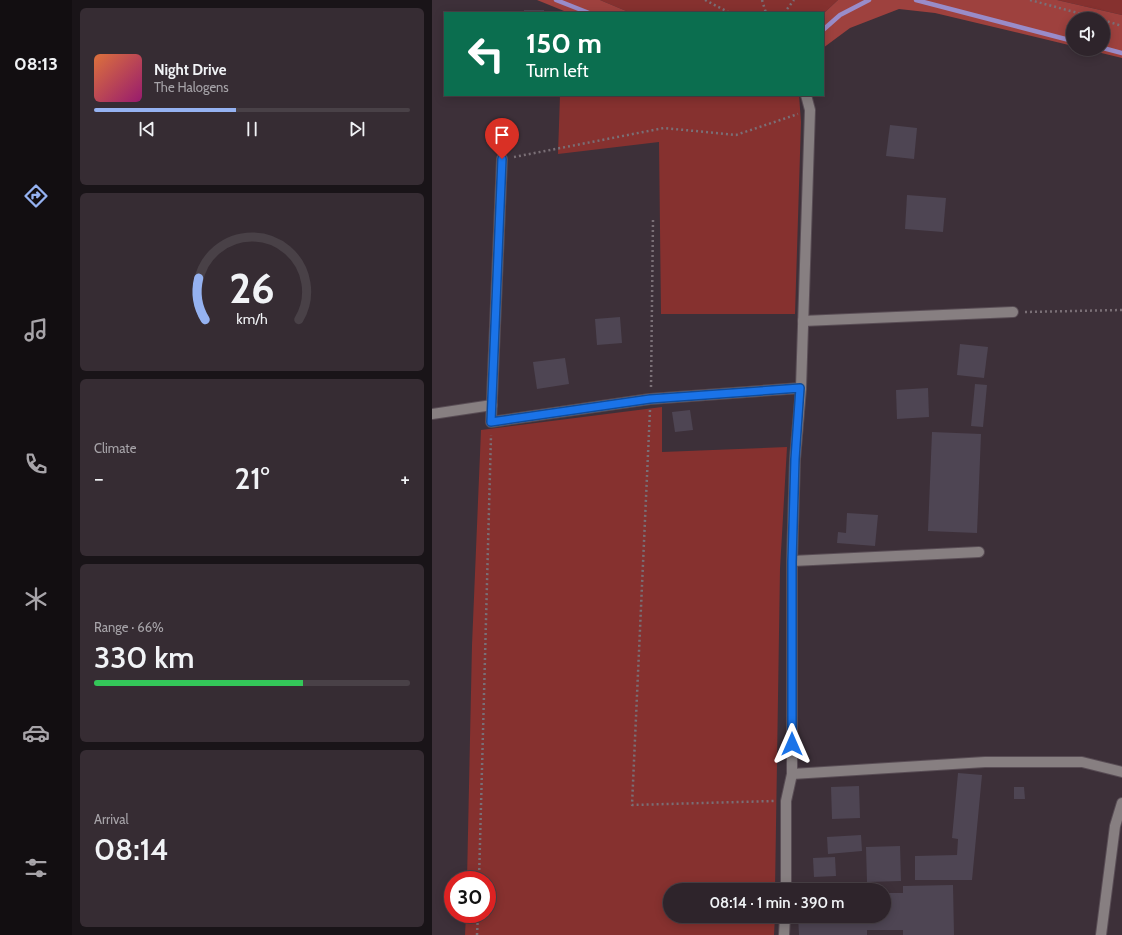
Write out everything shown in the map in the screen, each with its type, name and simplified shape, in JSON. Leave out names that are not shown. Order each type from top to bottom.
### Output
[{"type":"street","points":[[786,883],[786,801],[792,774],[792,562],[795,459],[803,321],[810,110],[806,96]]},
{"type":"street","points":[[502,159],[491,422],[650,399],[800,388]]},
{"type":"street","points":[[803,321],[1013,312]]},
{"type":"street","points":[[432,414],[492,405]]},
{"type":"street","points":[[792,562],[979,552]]},
{"type":"street","points":[[792,774],[985,762],[1082,762],[1122,772]]},
{"type":"street","points":[[1101,935],[1115,826],[1122,802]]},
{"type":"street","points":[[784,935],[785,923]]},
{"type":"path","points":[[705,0],[728,12]]},
{"type":"path","points":[[762,0],[766,12]]},
{"type":"path","points":[[785,12],[794,0]]},
{"type":"path","points":[[1030,0],[1074,12]]},
{"type":"path","points":[[1110,22],[1122,26]]},
{"type":"path","points":[[502,159],[664,128],[736,135],[810,110]]},
{"type":"path","points":[[653,220],[650,399],[632,805],[786,801]]},
{"type":"path","points":[[1013,312],[1122,310]]},
{"type":"path","points":[[479,871],[491,422]]},
{"type":"path","points":[[477,935],[478,923]]},
{"type":"shaded area","points":[[537,0],[600,0],[629,12],[567,12]]},
{"type":"shaded area","points":[[600,0],[838,0],[824,13],[629,12]]},
{"type":"shaded area","points":[[838,0],[1057,0],[1109,12],[1066,12],[1066,44],[935,13],[899,9],[850,28],[824,47],[824,13]]},
{"type":"shaded area","points":[[1057,0],[1122,0],[1122,15]]},
{"type":"shaded area","points":[[1110,12],[1122,15],[1122,58],[1110,55]]},
{"type":"shaded area","points":[[560,96],[799,96],[801,122],[795,314],[661,314],[659,142],[558,154]]},
{"type":"shaded area","points":[[662,407],[662,452],[787,447],[780,569],[775,883],[663,883],[663,923],[775,923],[774,935],[465,935],[466,923],[496,923],[496,871],[467,871],[472,645],[481,430]]},
{"type":"building","points":[[524,10],[544,10],[544,12],[524,12]]},
{"type":"building","points":[[890,125],[917,128],[914,159],[886,156]]},
{"type":"building","points":[[907,195],[946,198],[943,232],[905,229]]},
{"type":"building","points":[[620,317],[622,343],[597,345],[595,319]]},
{"type":"building","points":[[960,344],[988,347],[984,378],[957,375]]},
{"type":"building","points":[[565,358],[569,384],[537,389],[533,362]]},
{"type":"building","points":[[975,384],[987,385],[983,427],[971,426]]},
{"type":"building","points":[[928,388],[929,417],[897,419],[896,390]]},
{"type":"building","points":[[690,410],[693,430],[675,432],[672,412]]},
{"type":"building","points":[[932,432],[981,434],[977,533],[928,531]]},
{"type":"building","points":[[847,513],[878,515],[875,546],[837,543],[838,532],[846,533]]},
{"type":"building","points":[[958,773],[982,775],[972,880],[915,880],[915,856],[957,855],[958,839],[952,838]]},
{"type":"building","points":[[859,786],[860,818],[832,819],[831,787]]},
{"type":"building","points":[[1014,787],[1024,787],[1025,799],[1014,799]]},
{"type":"building","points":[[861,835],[862,851],[828,854],[827,837]]},
{"type":"building","points":[[900,846],[901,881],[867,882],[866,847]]},
{"type":"building","points":[[835,857],[836,876],[814,877],[813,858]]},
{"type":"building","points":[[953,885],[954,935],[903,935],[903,930],[867,930],[867,935],[799,935],[798,923],[891,923],[891,893],[903,893],[903,886]]},
{"type":"waterway","points":[[556,0],[586,12]]},
{"type":"waterway","points":[[824,29],[840,15],[869,0]]},
{"type":"waterway","points":[[916,0],[1066,39]]},
{"type":"waterway","points":[[1110,50],[1122,53]]},
{"type":"route","points":[[502,159],[491,422],[650,399],[800,388],[795,459],[792,562],[792,744]]}]
